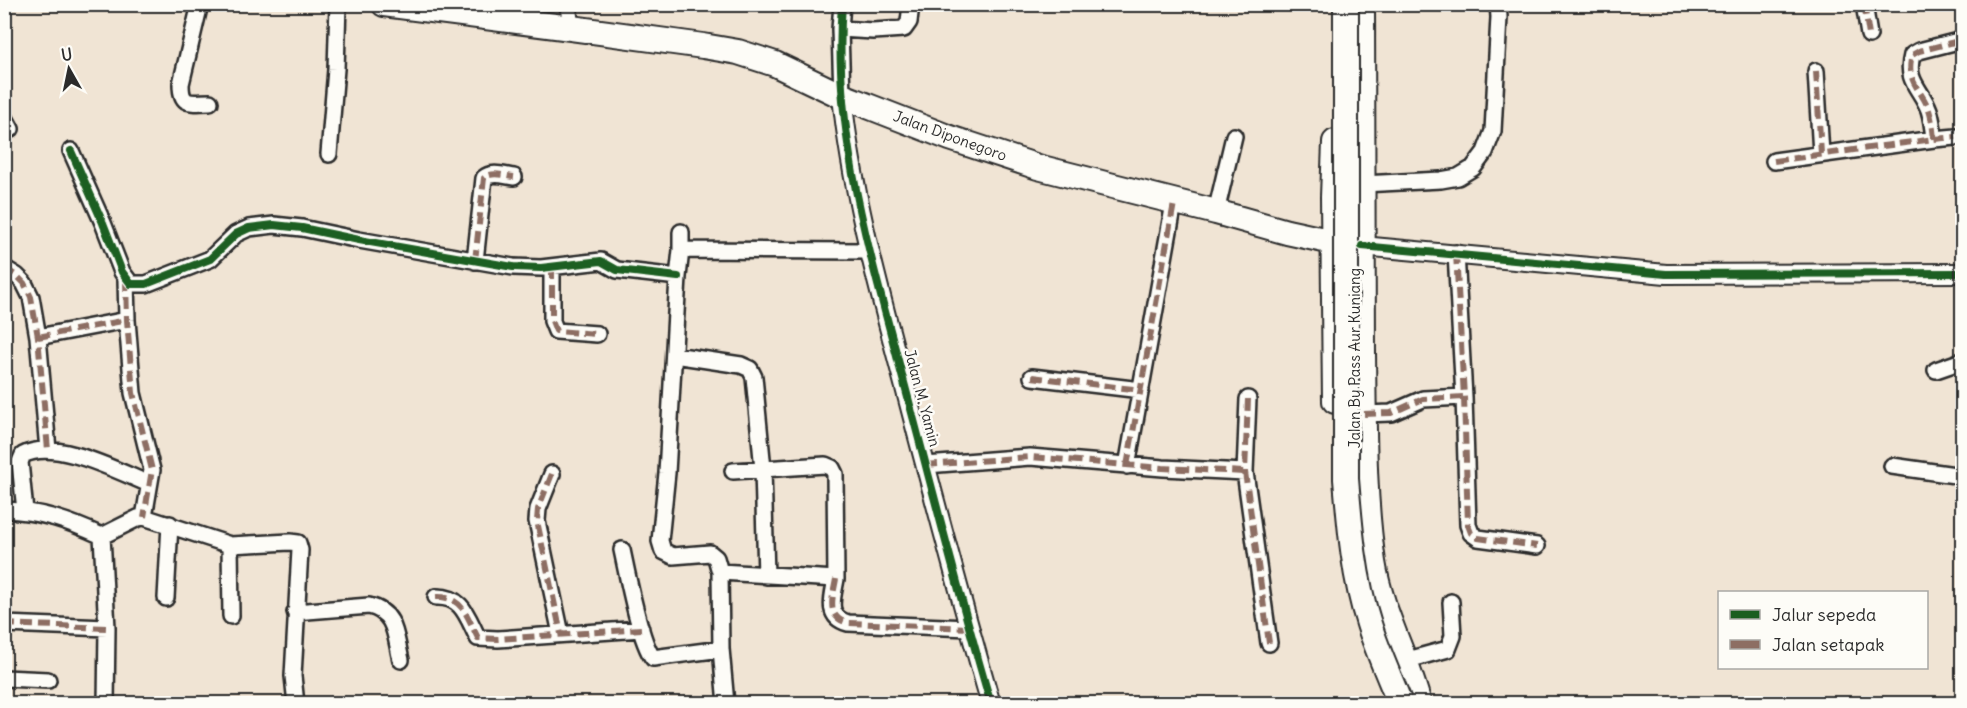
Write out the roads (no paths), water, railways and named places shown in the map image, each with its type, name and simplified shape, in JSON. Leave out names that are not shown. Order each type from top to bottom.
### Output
[{"type":"highway","name":"Jalan Diponegoro","points":[[384,4],[569,16],[738,52],[775,64],[842,96],[950,138],[1038,167],[1333,242]]},
{"type":"highway","name":"Jalan By Pass Aur Kuniang","points":[[1336,4],[1333,242],[1336,464],[1345,568],[1350,597],[1369,658],[1383,691],[1405,702]]},
{"type":"highway","name":"Jalan By Pass Aur Kuniang","points":[[1346,4],[1346,479],[1349,517],[1360,592],[1368,624],[1405,702]]},
{"type":"highway","name":"Jalan By Pass Aur Kuniang","points":[[1354,4],[1353,340],[1356,478],[1363,565],[1368,588],[1405,702]]},
{"type":"highway","name":"Jalan By Pass Aur Kuniang","points":[[1362,4],[1364,414],[1368,505],[1373,563],[1387,617],[1404,661],[1405,702]]},
{"type":"highway","points":[[1336,75],[1362,76]]},
{"type":"street","points":[[200,4],[181,92],[182,99],[186,102],[210,102]]},
{"type":"street","points":[[329,154],[336,69],[338,4]]},
{"type":"street","points":[[842,4],[840,29],[842,96]]},
{"type":"street","points":[[840,29],[873,31],[904,29],[909,22],[911,4]]},
{"type":"street","points":[[1362,184],[1441,180],[1458,177],[1473,168],[1485,152],[1493,131],[1498,4]]},
{"type":"street","points":[[1864,4],[1869,35]]},
{"type":"street","points":[[1934,139],[1930,112],[1912,80],[1910,63],[1912,55],[1919,51],[1962,40]]},
{"type":"street","points":[[1816,71],[1821,154]]},
{"type":"street","name":"Jalan M. Yamin","points":[[842,96],[854,176],[869,251],[991,704]]},
{"type":"street","points":[[1216,212],[1234,136]]},
{"type":"street","points":[[1774,161],[1956,137]]},
{"type":"street","points":[[71,151],[104,223],[126,279],[127,320],[134,393],[152,470],[144,517]]},
{"type":"street","points":[[475,261],[484,177],[493,174],[514,177]]},
{"type":"street","points":[[1126,466],[1174,202]]},
{"type":"street","points":[[126,279],[131,284],[146,284],[210,259],[236,234],[249,228],[274,225],[302,228],[513,267],[552,267],[601,261],[618,270],[678,277]]},
{"type":"street","points":[[681,232],[667,472],[660,541],[663,551],[673,556],[710,553],[716,558],[720,572],[721,649],[726,704]]},
{"type":"street","points":[[1362,246],[1666,274],[1962,273]]},
{"type":"street","points":[[681,250],[869,251]]},
{"type":"street","points":[[1456,254],[1468,525],[1471,533],[1478,538],[1537,546]]},
{"type":"street","points":[[552,267],[553,326],[556,331],[597,334]]},
{"type":"street","points":[[4,268],[17,276],[31,297],[38,337],[48,450]]},
{"type":"street","points":[[38,337],[127,320]]},
{"type":"street","points":[[674,355],[741,365],[750,369],[754,377],[763,468],[766,576]]},
{"type":"street","points":[[1936,370],[1962,361]]},
{"type":"street","points":[[1032,377],[1141,390]]},
{"type":"street","points":[[1364,414],[1391,413],[1423,399],[1464,397]]},
{"type":"street","points":[[1248,399],[1245,472],[1269,643]]},
{"type":"street","points":[[25,511],[20,462],[23,455],[30,451],[48,450],[81,457],[149,484]]},
{"type":"street","points":[[926,465],[1030,457],[1126,466],[1245,472]]},
{"type":"street","points":[[733,471],[825,465],[832,468],[836,474],[836,579],[833,610],[834,616],[840,621],[969,628]]},
{"type":"street","points":[[1892,466],[1962,476]]},
{"type":"street","points":[[552,474],[538,510],[537,521],[561,634]]},
{"type":"street","points":[[4,510],[42,513],[76,524],[102,536]]},
{"type":"street","points":[[102,536],[144,517],[230,545],[298,543],[300,550],[293,676],[296,703],[311,704]]},
{"type":"street","points":[[166,598],[170,525]]},
{"type":"street","points":[[102,536],[108,628],[106,704]]},
{"type":"street","points":[[230,545],[231,616]]},
{"type":"street","points":[[622,550],[641,629],[649,654],[653,658],[721,649]]},
{"type":"street","points":[[720,572],[836,579]]},
{"type":"street","points":[[436,597],[447,596],[455,600],[462,608],[478,638],[498,639],[641,629]]},
{"type":"street","points":[[1404,661],[1448,649],[1453,636],[1451,602]]},
{"type":"street","points":[[295,612],[369,606],[378,608],[387,614],[392,624],[400,660]]},
{"type":"street","points":[[4,624],[108,628]]},
{"type":"street","points":[[4,678],[48,680]]}]
